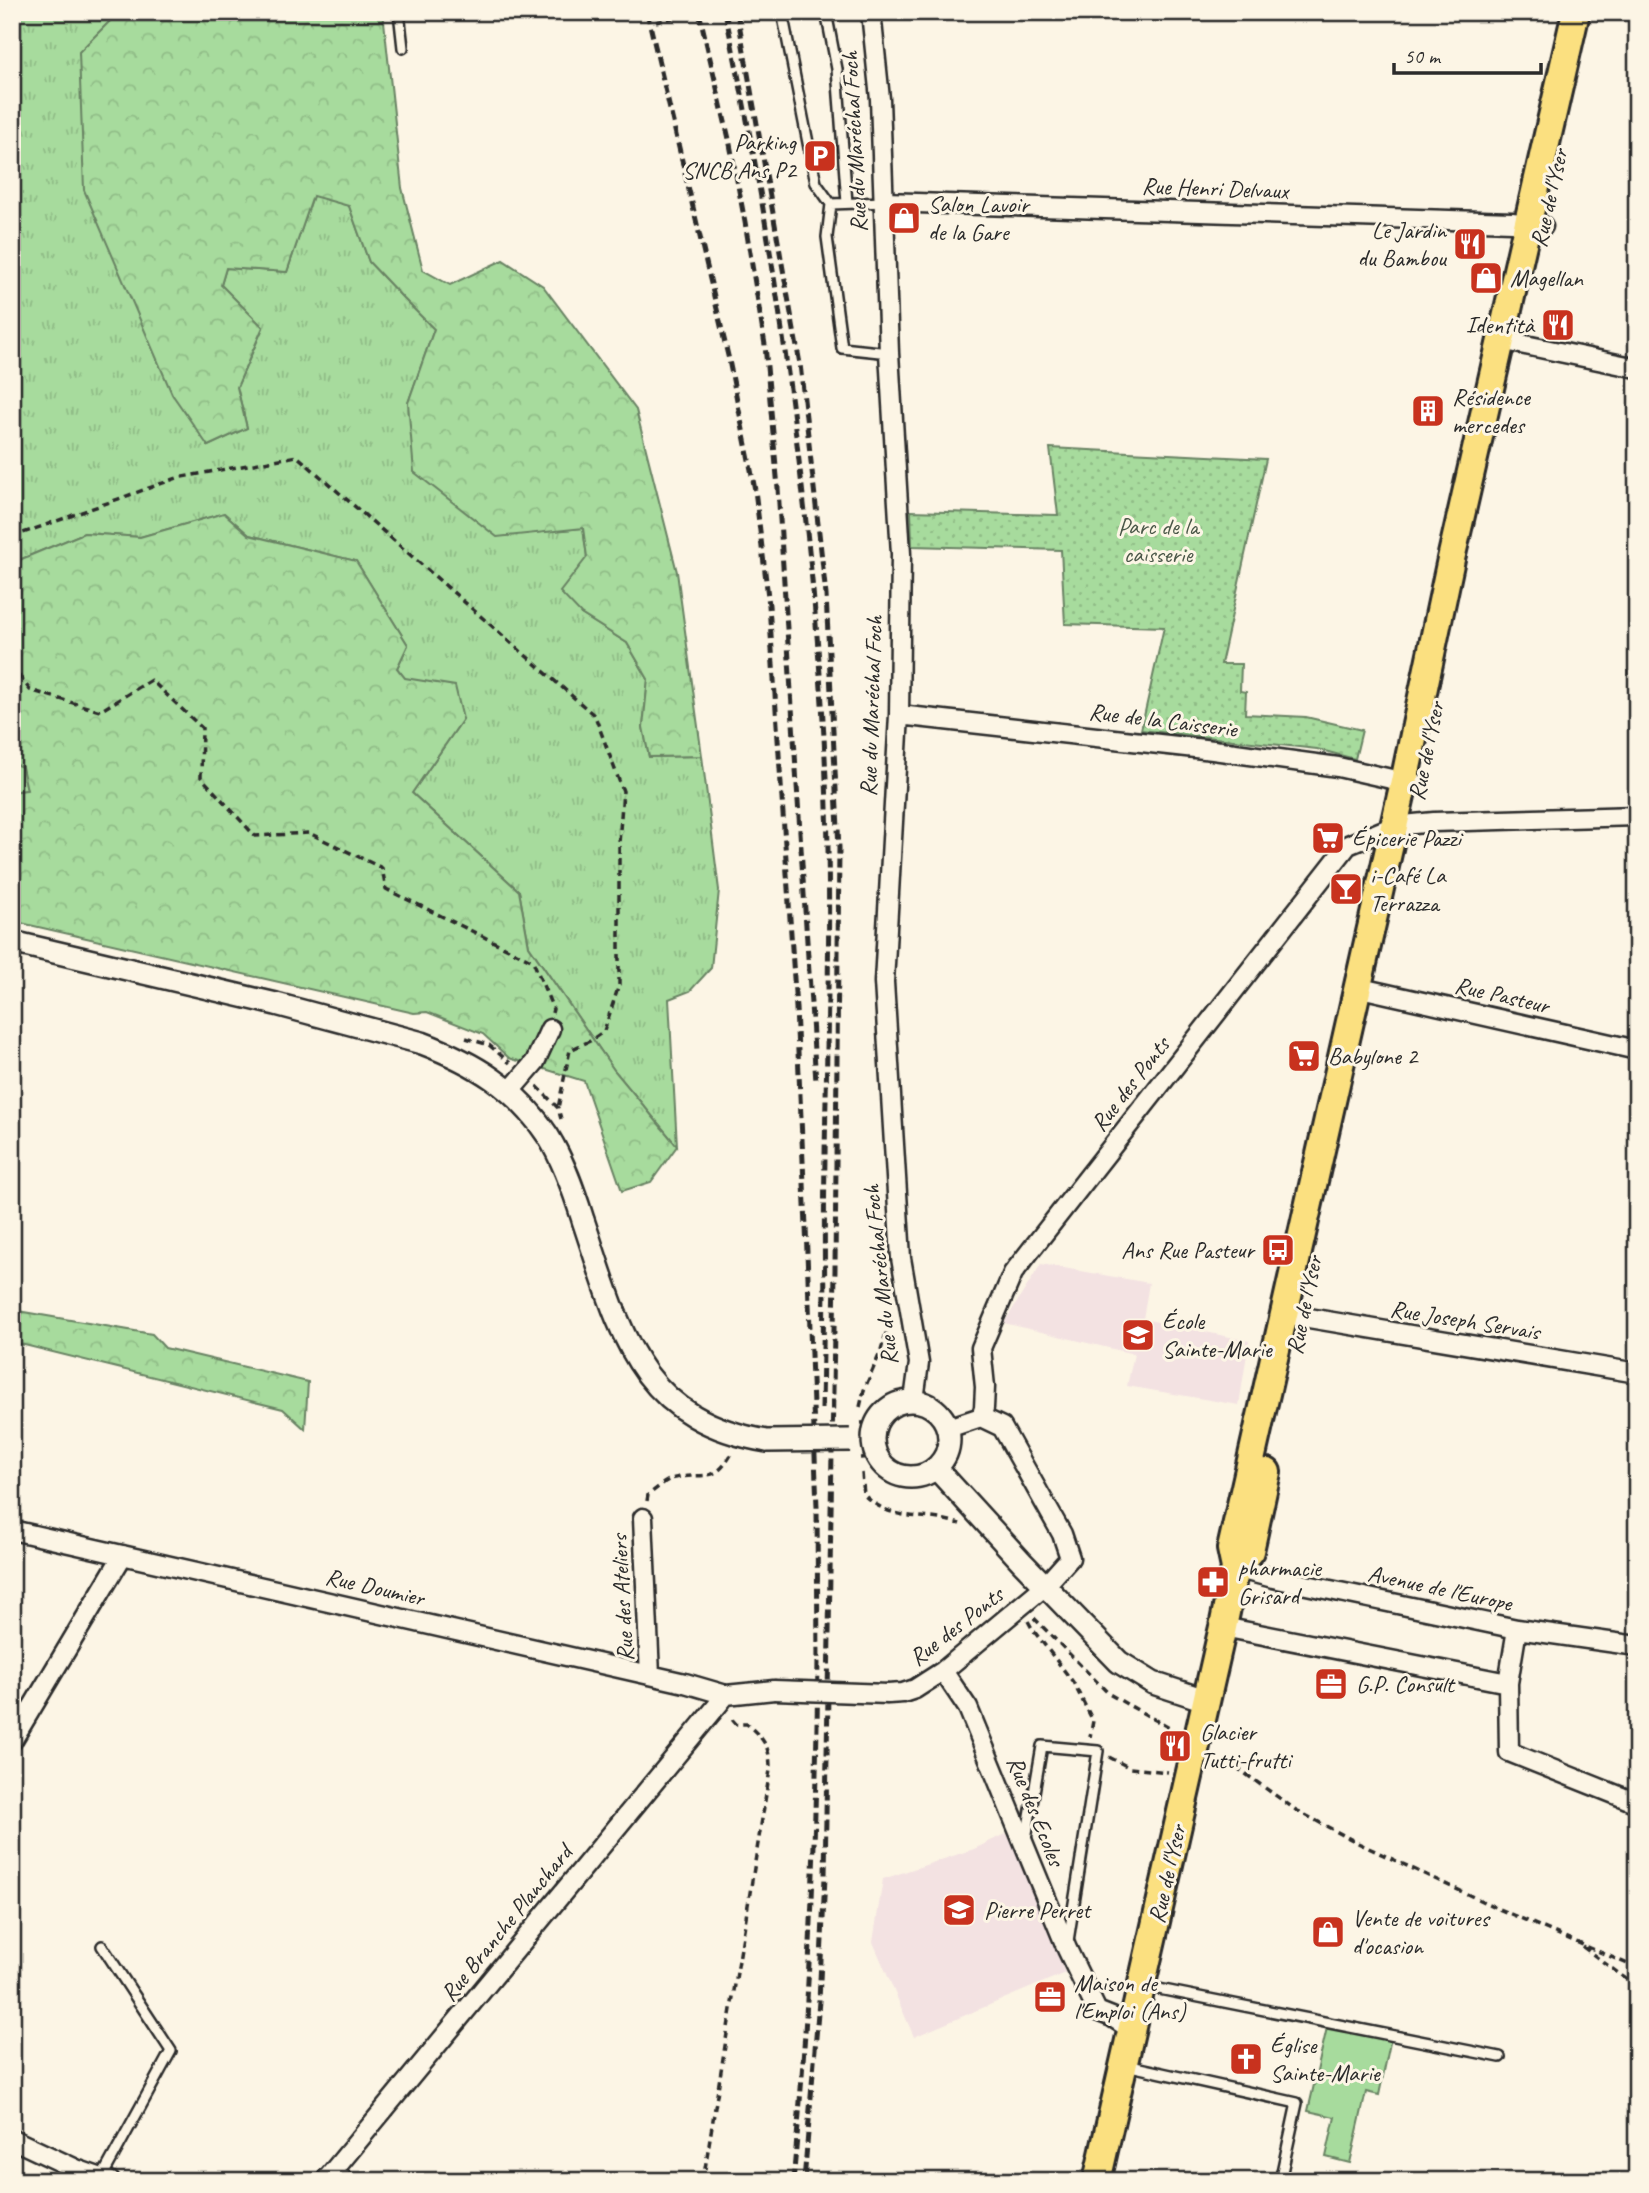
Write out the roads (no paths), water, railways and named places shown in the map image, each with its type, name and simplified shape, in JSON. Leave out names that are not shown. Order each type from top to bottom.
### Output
[{"type":"main road","name":"Rue de l'Yser","points":[[1097,2181],[1191,1775],[1235,1568],[1250,1552],[1293,1316],[1535,224],[1576,12]]},
{"type":"main road","name":"Rue de l'Yser","points":[[1535,224],[1592,12]]},
{"type":"street","name":"Rue du Maréchal Foch","points":[[872,12],[880,99],[889,353],[901,554],[899,715],[884,982],[901,1258],[919,1363],[914,1400]]},
{"type":"street","name":"Rue Henri Delvaux","points":[[885,202],[1535,224]]},
{"type":"street","points":[[1509,342],[1637,368]]},
{"type":"street","name":"Rue de la Caisserie","points":[[899,715],[1213,750],[1338,767],[1411,784]]},
{"type":"street","name":"Rue des Ponts","points":[[726,1695],[774,1690],[888,1694],[915,1689],[943,1671],[1045,1586],[1070,1558],[1062,1534],[1002,1427],[981,1417],[985,1408],[985,1387],[981,1348],[1013,1273],[1348,845],[1401,826],[1434,822],[1637,816]]},
{"type":"street","points":[[12,942],[276,1004],[422,1043],[487,1073],[510,1091],[548,1137],[559,1156],[572,1185],[620,1327],[646,1373],[675,1403],[693,1416],[732,1433],[767,1441],[851,1449],[870,1457],[900,1476],[916,1477],[927,1474],[942,1462],[947,1450],[948,1428],[945,1419],[927,1404],[914,1400],[898,1402],[884,1411],[876,1422],[870,1457]]},
{"type":"street","name":"Rue Pasteur","points":[[1364,989],[1637,1051]]},
{"type":"street","points":[[510,1091],[535,1062],[550,1029]]},
{"type":"street","name":"Rue Joseph Servais","points":[[1293,1316],[1637,1373]]},
{"type":"street","points":[[948,1428],[981,1417]]},
{"type":"street","points":[[936,1468],[1119,1662],[1153,1683],[1205,1700]]},
{"type":"street","name":"Rue des Ateliers","points":[[643,1518],[650,1675]]},
{"type":"street","name":"Rue Doumier","points":[[12,1530],[650,1675],[726,1695]]},
{"type":"street","points":[[12,1741],[123,1555]]},
{"type":"street","name":"Avenue de l'Europe","points":[[1235,1568],[1517,1629],[1637,1646]]},
{"type":"street","points":[[1223,1627],[1508,1683]]},
{"type":"street","points":[[1517,1629],[1508,1683],[1509,1752],[1637,1803]]},
{"type":"street","name":"Rue des Ecoles","points":[[943,1671],[968,1708],[1066,1949],[1097,2011],[1132,2030]]},
{"type":"street","name":"Rue Branche Planchard","points":[[330,2175],[726,1695]]},
{"type":"street","points":[[12,2139],[72,2175],[106,2179]]},
{"type":"lane","points":[[399,12],[402,48]]},
{"type":"lane","points":[[782,12],[816,183],[831,204],[827,237],[842,348],[889,353]]},
{"type":"lane","points":[[826,12],[837,69],[847,203]]},
{"type":"lane","points":[[831,204],[885,202]]},
{"type":"lane","points":[[1024,1848],[1042,1746],[1093,1750],[1066,1949]]},
{"type":"lane","points":[[102,1946],[171,2051],[106,2179]]},
{"type":"lane","points":[[1142,1985],[1500,2057]]},
{"type":"lane","points":[[1124,2065],[1297,2103],[1280,2181]]},
{"type":"lane","points":[[330,2175],[353,2181]]},
{"type":"railway","points":[[647,12],[729,360],[755,490],[769,605],[796,1008],[817,1507],[818,1665]]},
{"type":"railway","points":[[699,12],[729,139],[765,345],[778,488],[816,1082]]},
{"type":"railway","points":[[725,12],[760,189],[779,308],[802,487],[820,668],[829,905],[825,1298]]},
{"type":"railway","points":[[737,12],[800,364],[826,595],[839,848],[825,1877],[819,2001],[804,2181]]},
{"type":"railway","points":[[822,1409],[824,1290]]},
{"type":"railway","points":[[793,2181],[811,1919],[818,1657]]},
{"type":"place","name":"Parking SNCB Ans P2","points":[[820,156]]},
{"type":"place","name":"Salon Lavoir de la Gare","points":[[904,218]]},
{"type":"place","name":"Le Jardin du Bambou","points":[[1470,244]]},
{"type":"place","name":"Magellan","points":[[1486,278]]},
{"type":"place","name":"Identità","points":[[1558,325]]},
{"type":"place","name":"Résidence mercedes","points":[[1428,411]]},
{"type":"place","name":"Épicerie Pazzi","points":[[1328,838]]},
{"type":"place","name":"i-Café La Terrazza","points":[[1346,889]]},
{"type":"place","name":"Babylone 2","points":[[1304,1056]]},
{"type":"place","name":"Ans Rue Pasteur","points":[[1278,1250]]},
{"type":"place","name":"École Sainte-Marie","points":[[1138,1335]]},
{"type":"place","name":"pharmacie Grisard","points":[[1213,1582]]},
{"type":"place","name":"G.P. Consult","points":[[1331,1684]]},
{"type":"place","name":"Glacier Tutti-frutti","points":[[1175,1746]]},
{"type":"place","name":"Pierre Perret","points":[[959,1910]]},
{"type":"place","name":"Vente de voitures d'ocasion","points":[[1328,1932]]},
{"type":"place","name":"Maison de l'Emploi (Ans)","points":[[1050,1997]]},
{"type":"place","name":"Église Sainte-Marie","points":[[1246,2059]]},
{"type":"park label","name":"Parc de la caisserie","points":[[1158,540]]}]
